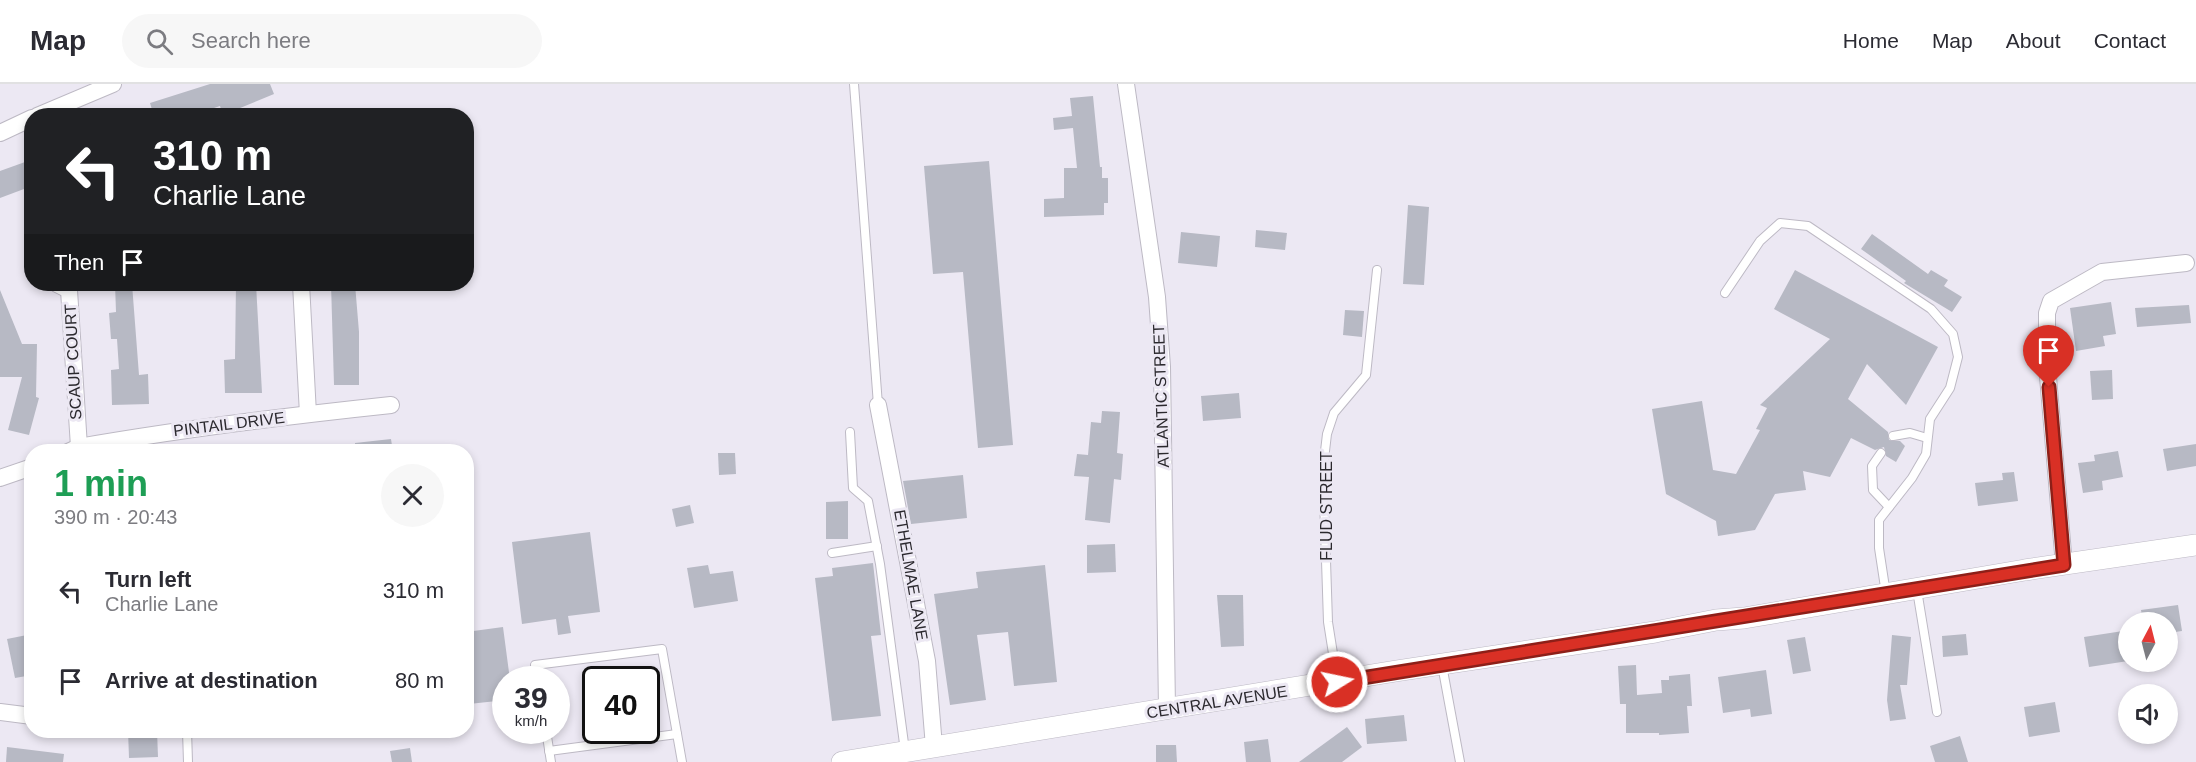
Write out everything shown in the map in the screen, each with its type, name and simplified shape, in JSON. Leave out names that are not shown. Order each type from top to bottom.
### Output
[{"type":"street","points":[[55,108],[113,84]]},
{"type":"street","name":"ATLANTIC STREET","points":[[1126,84],[1157,297],[1162,355],[1167,709]]},
{"type":"street","points":[[0,133],[24,122]]},
{"type":"street","points":[[2064,565],[2047,364],[2047,313],[2051,301],[2102,272],[2186,263]]},
{"type":"street","name":"SCAUP COURT","points":[[69,291],[73,444]]},
{"type":"street","points":[[301,291],[308,414]]},
{"type":"street","name":"PINTAIL DRIVE","points":[[100,444],[166,432],[391,405]]},
{"type":"street","name":"ETHELMAE LANE","points":[[878,405],[927,661],[934,747]]},
{"type":"street","points":[[0,478],[24,469]]},
{"type":"street","name":"CENTRAL AVENUE","points":[[842,762],[1442,664],[2196,545]]},
{"type":"street","points":[[0,712],[24,715]]},
{"type":"lane","points":[[854,84],[878,405]]},
{"type":"lane","points":[[1725,293],[1760,241],[1780,223],[1808,226],[1931,309],[1953,334],[1958,357],[1950,388],[1930,419],[1926,454],[1879,520],[1879,548],[1886,594]]},
{"type":"lane","name":"FLUD STREET","points":[[1337,682],[1328,622],[1323,468],[1327,434],[1335,413],[1366,375],[1377,270]]},
{"type":"lane","points":[[850,432],[854,488],[868,501],[877,546],[906,751]]},
{"type":"lane","points":[[1893,436],[1910,433],[1928,438]]},
{"type":"lane","points":[[1881,453],[1872,466],[1872,490],[1890,507]]},
{"type":"lane","points":[[832,553],[877,546]]},
{"type":"lane","points":[[1917,590],[1937,712]]},
{"type":"lane","points":[[535,666],[662,649],[682,762]]},
{"type":"lane","points":[[1442,664],[1460,762]]},
{"type":"lane","points":[[549,751],[677,734]]},
{"type":"lane","points":[[187,738],[188,762]]},
{"type":"lane","points":[[548,744],[551,762]]},
{"type":"building","points":[[210,84],[270,84],[274,94],[240,108],[221,108],[220,106],[214,108],[152,108],[150,103]]},
{"type":"building","points":[[1093,96],[1102,178],[1108,178],[1108,203],[1104,203],[1104,215],[1044,217],[1044,199],[1064,198],[1064,168],[1077,168],[1073,128],[1054,130],[1053,118],[1072,116],[1070,98]]},
{"type":"building","points":[[989,161],[1013,445],[978,448],[963,272],[933,274],[924,166]]},
{"type":"building","points":[[24,162],[24,189],[0,198],[0,171]]},
{"type":"building","points":[[1408,205],[1429,207],[1424,285],[1403,284]]},
{"type":"building","points":[[1256,230],[1287,233],[1285,250],[1255,247]]},
{"type":"building","points":[[1181,232],[1220,236],[1217,267],[1178,263]]},
{"type":"building","points":[[1872,234],[1928,274],[1931,270],[1948,280],[1944,286],[1962,297],[1952,312],[1904,283],[1906,281],[1861,249]]},
{"type":"building","points":[[1795,270],[1938,347],[1906,405],[1867,364],[1848,399],[1888,432],[1889,440],[1900,441],[1905,446],[1896,462],[1886,456],[1884,447],[1875,450],[1851,438],[1830,477],[1803,471],[1806,490],[1775,494],[1755,530],[1718,536],[1716,521],[1666,494],[1652,409],[1702,401],[1713,470],[1736,474],[1760,430],[1756,429],[1767,408],[1760,405],[1830,339],[1774,309]]},
{"type":"building","points":[[0,290],[22,344],[37,344],[36,397],[39,398],[29,435],[8,430],[22,377],[0,377]]},
{"type":"building","points":[[115,291],[133,291],[139,375],[148,374],[149,404],[112,405],[111,370],[119,369],[117,339],[111,339],[109,313],[116,312]]},
{"type":"building","points":[[236,291],[256,291],[262,393],[225,393],[224,360],[235,359]]},
{"type":"building","points":[[331,291],[356,291],[359,332],[359,385],[334,385]]},
{"type":"building","points":[[2111,302],[2116,334],[2103,336],[2105,346],[2076,351],[2070,308]]},
{"type":"building","points":[[2189,305],[2191,323],[2137,327],[2135,308]]},
{"type":"building","points":[[1345,310],[1364,311],[1362,337],[1343,335]]},
{"type":"building","points":[[2112,370],[2113,399],[2092,400],[2090,371]]},
{"type":"building","points":[[1239,393],[1241,418],[1203,421],[1201,396]]},
{"type":"building","points":[[1102,411],[1120,412],[1117,453],[1123,454],[1121,480],[1114,479],[1110,523],[1085,520],[1089,477],[1074,476],[1077,454],[1088,455],[1091,422],[1101,423]]},
{"type":"building","points":[[391,439],[392,444],[355,444]]},
{"type":"building","points":[[2196,444],[2196,466],[2167,471],[2163,449]]},
{"type":"building","points":[[2118,451],[2123,477],[2102,481],[2103,490],[2083,493],[2078,463],[2095,461],[2094,455]]},
{"type":"building","points":[[718,453],[735,453],[736,474],[719,475]]},
{"type":"building","points":[[2014,472],[2018,501],[1978,506],[1975,483],[2003,480],[2002,473]]},
{"type":"building","points":[[963,475],[967,518],[911,524],[903,481]]},
{"type":"building","points":[[848,501],[848,539],[826,539],[826,502]]},
{"type":"building","points":[[690,505],[694,523],[676,527],[672,509]]},
{"type":"building","points":[[590,532],[600,612],[568,616],[571,633],[558,635],[556,619],[522,624],[512,542]]},
{"type":"building","points":[[1115,544],[1116,572],[1087,573],[1087,545]]},
{"type":"building","points":[[873,563],[881,635],[871,636],[881,716],[832,721],[815,578],[833,576],[832,568]]},
{"type":"building","points":[[708,565],[710,574],[733,571],[738,601],[694,608],[687,568]]},
{"type":"building","points":[[1045,565],[1057,682],[1014,686],[1008,632],[977,635],[986,700],[950,705],[934,594],[978,588],[976,572]]},
{"type":"building","points":[[1217,595],[1243,595],[1244,646],[1221,647]]},
{"type":"building","points":[[2178,605],[2182,631],[2178,632],[2178,612],[2141,612],[2141,610]]},
{"type":"building","points":[[503,627],[508,666],[492,666],[492,702],[474,703],[474,631]]},
{"type":"building","points":[[2118,632],[2118,663],[2089,667],[2084,637]]},
{"type":"building","points":[[1966,634],[1968,655],[1943,657],[1942,636]]},
{"type":"building","points":[[1892,635],[1911,637],[1907,685],[1900,685],[1906,719],[1890,721],[1887,700]]},
{"type":"building","points":[[24,636],[24,676],[15,678],[7,639]]},
{"type":"building","points":[[1805,637],[1811,671],[1793,674],[1787,640]]},
{"type":"building","points":[[1636,665],[1637,695],[1662,693],[1661,680],[1669,680],[1669,676],[1690,674],[1692,706],[1687,706],[1689,733],[1659,735],[1659,733],[1626,733],[1626,704],[1620,704],[1618,666]]},
{"type":"building","points":[[1766,670],[1772,714],[1751,717],[1750,709],[1723,713],[1718,677]]},
{"type":"building","points":[[2055,702],[2060,732],[2029,737],[2024,707]]},
{"type":"building","points":[[1404,715],[1407,741],[1367,744],[1365,719]]},
{"type":"building","points":[[1347,727],[1362,747],[1342,762],[1299,762]]},
{"type":"building","points":[[1960,736],[1968,762],[1935,762],[1930,746]]},
{"type":"building","points":[[128,738],[157,738],[158,757],[129,758]]},
{"type":"building","points":[[1268,739],[1271,762],[1246,762],[1244,742]]},
{"type":"building","points":[[1156,745],[1176,745],[1177,762],[1156,762]]},
{"type":"building","points":[[7,747],[64,754],[63,762],[6,762]]},
{"type":"building","points":[[410,748],[412,762],[392,762],[390,751]]},
{"type":"route","points":[[1337,682],[2064,565],[2049,387]]}]
